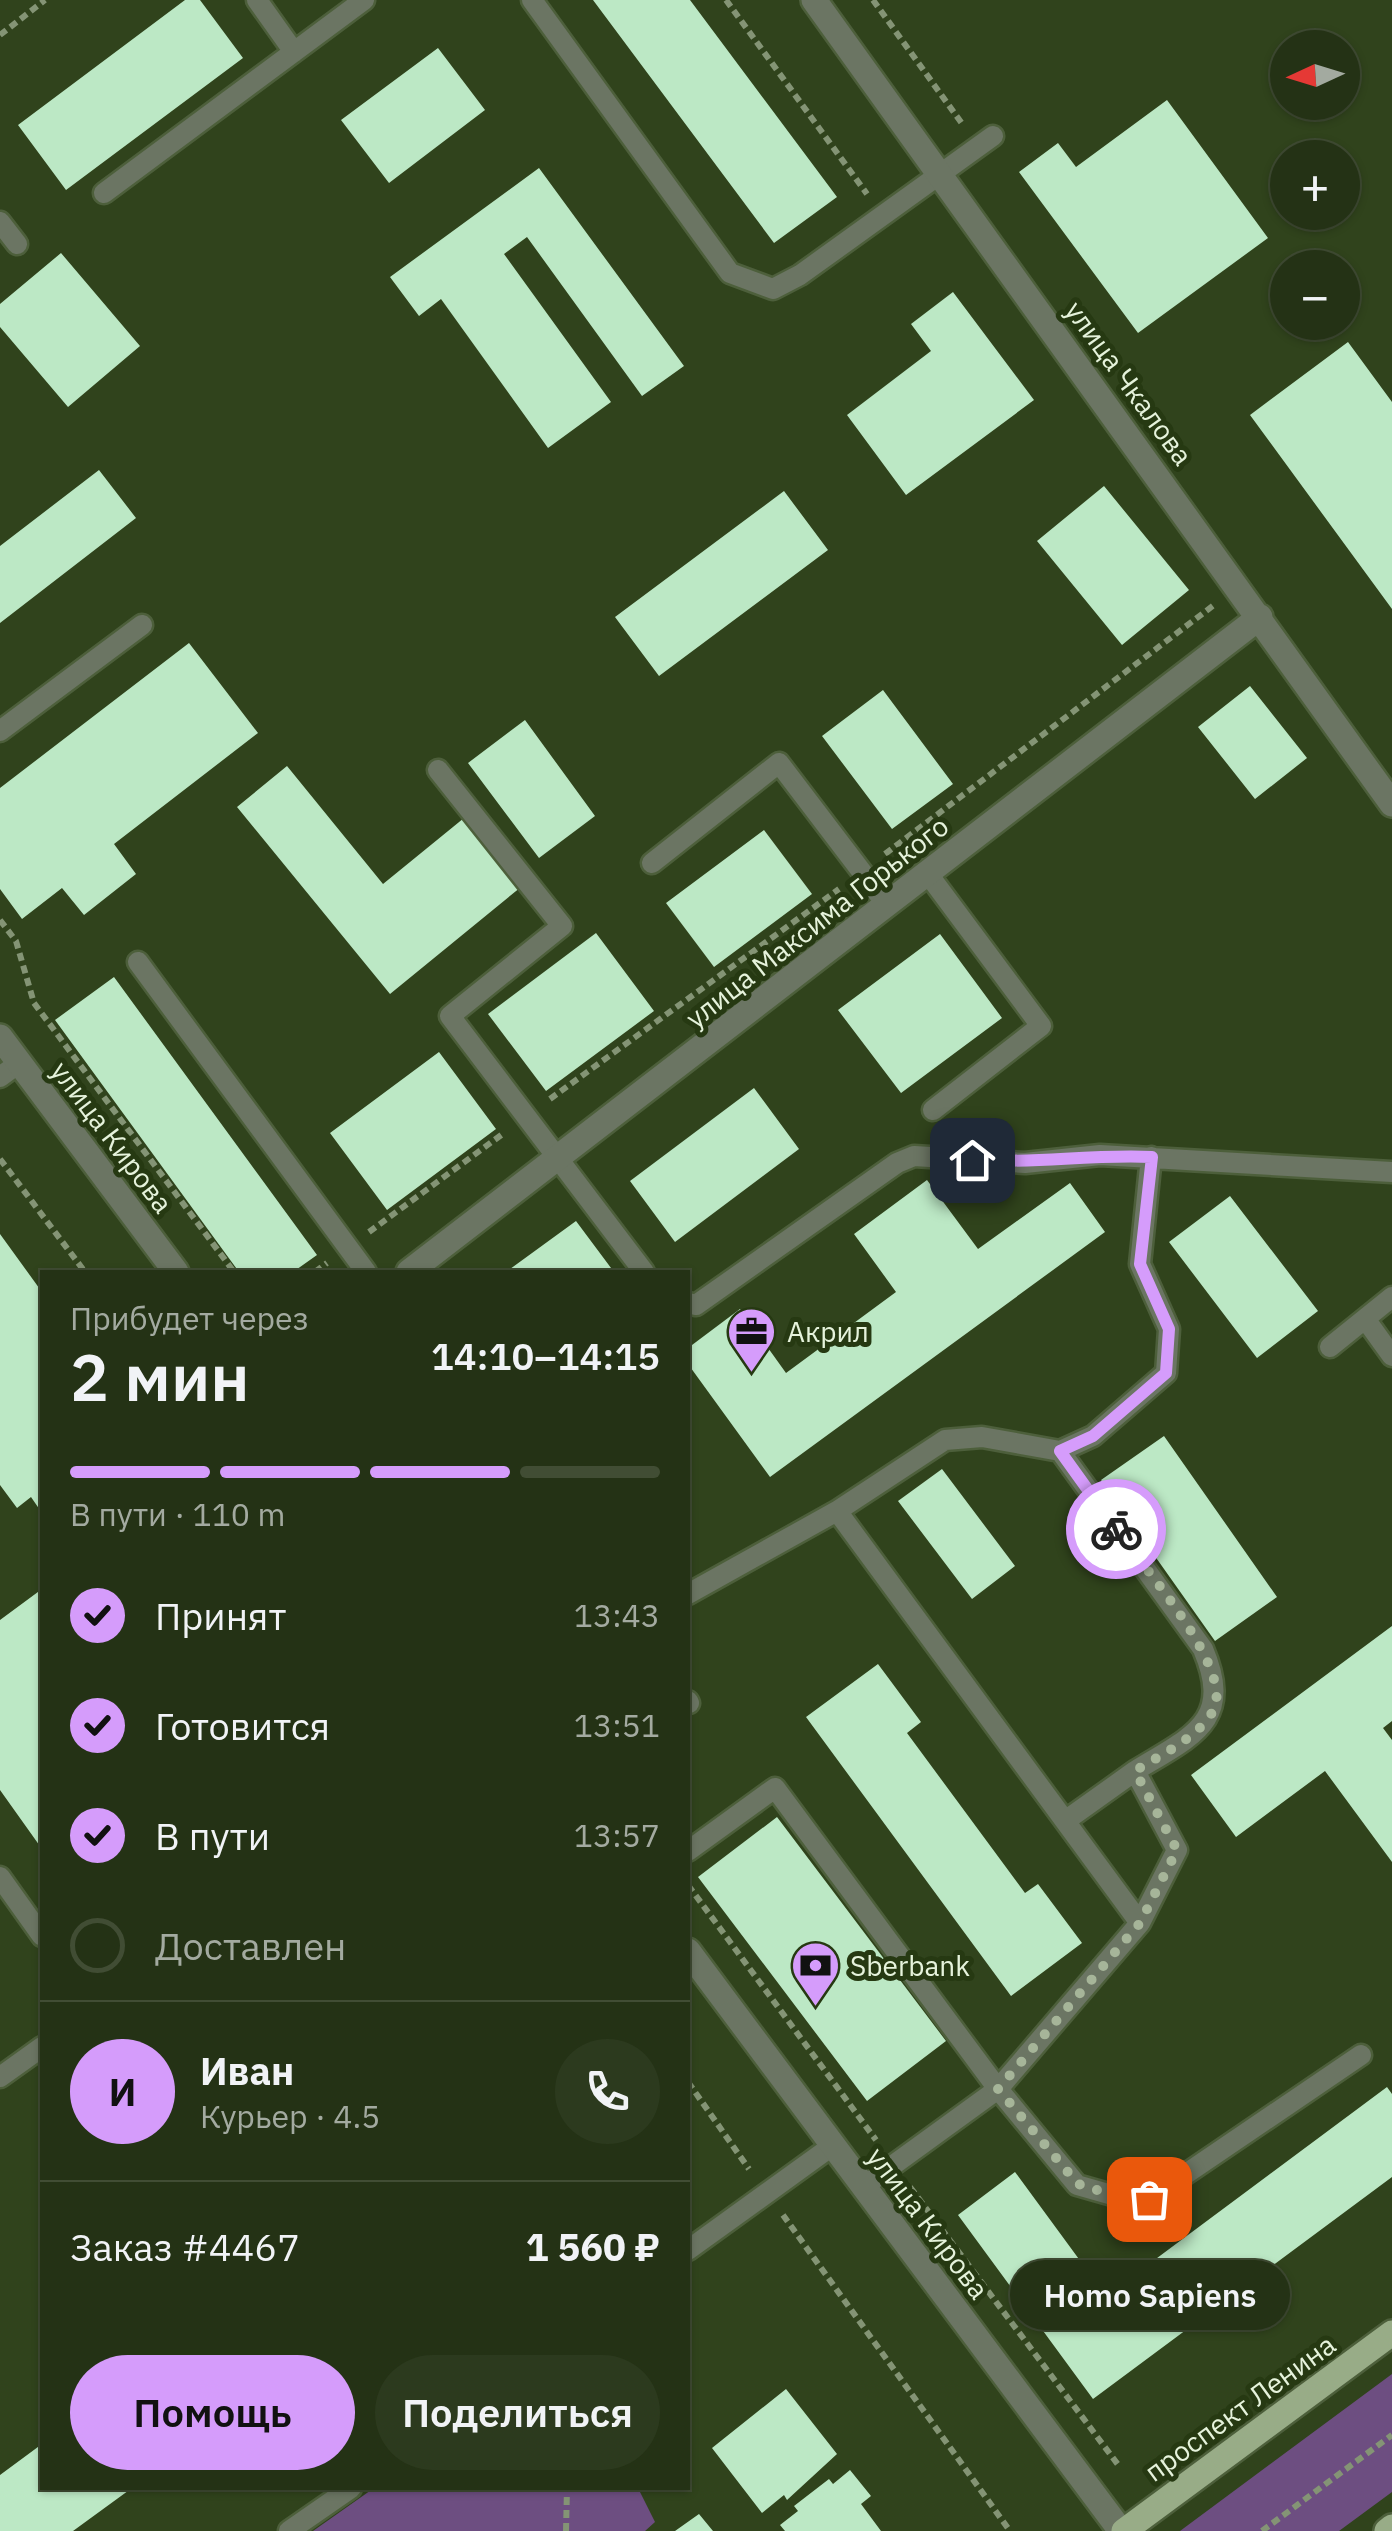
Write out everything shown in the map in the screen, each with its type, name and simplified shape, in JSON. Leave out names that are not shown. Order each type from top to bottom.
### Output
[{"type":"main road","name":"проспект Ленина","points":[[1122,2531],[1392,2333]]},
{"type":"street","name":"улица Чкалова","points":[[814,0],[1392,804]]},
{"type":"street","name":"улица Максима Горького","points":[[412,1270],[1260,616]]},
{"type":"street","name":"улица Кирова","points":[[0,1037],[10,1070],[174,1270]]},
{"type":"street","name":"улица Кирова","points":[[690,1954],[1122,2531]]},
{"type":"lane","points":[[257,0],[294,52]]},
{"type":"lane","points":[[104,194],[364,0]]},
{"type":"lane","points":[[532,0],[730,274],[774,289],[800,275],[986,142]]},
{"type":"lane","points":[[0,222],[17,244]]},
{"type":"lane","points":[[0,731],[142,625]]},
{"type":"lane","points":[[652,863],[779,764],[887,905]]},
{"type":"lane","points":[[438,770],[562,926],[450,1016],[642,1270]]},
{"type":"lane","points":[[928,874],[1041,1026],[932,1110]]},
{"type":"lane","points":[[138,962],[364,1270]]},
{"type":"lane","points":[[690,1304],[696,1305],[897,1163],[914,1156],[1025,1163],[1100,1155],[1392,1172]]},
{"type":"lane","points":[[690,1593],[837,1511],[945,1440],[982,1436],[1060,1451],[1093,1436],[1166,1373],[1169,1329],[1140,1264],[1152,1157]]},
{"type":"lane","points":[[1330,1347],[1392,1297]]},
{"type":"lane","points":[[1366,1320],[1392,1356]]},
{"type":"lane","points":[[1060,1451],[1202,1650],[1216,1681],[1214,1708],[1182,1742],[1065,1821]]},
{"type":"lane","points":[[837,1511],[1140,1923]]},
{"type":"lane","points":[[863,2187],[998,2089],[1140,1923],[1177,1850],[1135,1771]]},
{"type":"lane","points":[[690,1850],[774,1788],[998,2089],[1078,2184],[1119,2197],[1149,2199],[1361,2054]]},
{"type":"lane","points":[[0,1877],[40,1933]]},
{"type":"lane","points":[[0,2076],[40,2047]]},
{"type":"lane","points":[[690,2249],[832,2146]]},
{"type":"lane","points":[[288,2531],[348,2490]]},
{"type":"path","points":[[0,35],[45,0]]},
{"type":"path","points":[[726,0],[882,216]]},
{"type":"path","points":[[872,0],[986,142]]},
{"type":"path","points":[[317,1270],[862,872],[1219,600]]},
{"type":"path","points":[[0,920],[16,941],[34,1004],[233,1270]]},
{"type":"path","points":[[0,1159],[83,1270]]},
{"type":"path","points":[[690,2085],[1010,2531]]},
{"type":"path","points":[[1262,2531],[1392,2435]]},
{"type":"path","points":[[566,2531],[567,2490]]},
{"type":"shaded area","points":[[1392,2374],[1392,2492],[1339,2531],[1180,2531]]},
{"type":"shaded area","points":[[371,2490],[639,2490],[655,2522],[645,2531],[313,2531]]},
{"type":"building","points":[[185,0],[200,0],[243,58],[66,190],[18,125]]},
{"type":"building","points":[[593,0],[690,0],[837,197],[774,243]]},
{"type":"building","points":[[438,48],[485,110],[389,183],[341,120]]},
{"type":"building","points":[[1167,100],[1268,238],[1138,333],[1019,172],[1058,143],[1076,167]]},
{"type":"building","points":[[539,168],[684,366],[642,396],[527,237],[504,254],[611,402],[548,448],[441,299],[419,316],[390,277]]},
{"type":"building","points":[[61,253],[140,346],[68,407],[0,327],[0,304]]},
{"type":"building","points":[[953,292],[1034,400],[906,495],[847,415],[931,351],[911,324]]},
{"type":"building","points":[[1348,342],[1392,402],[1392,609],[1250,415]]},
{"type":"building","points":[[99,470],[136,518],[0,623],[0,546]]},
{"type":"building","points":[[1104,486],[1189,590],[1122,645],[1037,541]]},
{"type":"building","points":[[784,491],[828,550],[659,676],[615,617]]},
{"type":"building","points":[[189,643],[258,733],[114,844],[136,874],[84,915],[62,888],[22,919],[0,889],[0,788]]},
{"type":"building","points":[[1250,686],[1307,758],[1255,799],[1198,727]]},
{"type":"building","points":[[883,690],[953,784],[892,829],[822,736]]},
{"type":"building","points":[[525,720],[595,816],[539,858],[468,763]]},
{"type":"building","points":[[287,766],[383,884],[464,818],[521,887],[390,994],[237,807]]},
{"type":"building","points":[[764,830],[812,894],[714,967],[666,903]]},
{"type":"building","points":[[596,933],[654,1011],[546,1091],[488,1014]]},
{"type":"building","points":[[940,934],[1002,1018],[901,1093],[838,1010]]},
{"type":"building","points":[[114,977],[317,1255],[296,1270],[238,1270],[55,1020]]},
{"type":"building","points":[[439,1052],[496,1129],[387,1210],[330,1133]]},
{"type":"building","points":[[754,1088],[799,1149],[675,1242],[630,1181]]},
{"type":"building","points":[[927,1180],[978,1249],[1070,1183],[1105,1232],[770,1477],[690,1367],[690,1346],[740,1309],[786,1373],[896,1292],[854,1234]]},
{"type":"building","points":[[1230,1196],[1318,1311],[1257,1358],[1169,1242]]},
{"type":"building","points":[[576,1221],[613,1270],[509,1270]]},
{"type":"building","points":[[0,1234],[40,1289],[40,1510],[31,1497],[17,1508],[0,1485]]},
{"type":"building","points":[[1164,1436],[1277,1597],[1215,1641],[1101,1480]]},
{"type":"building","points":[[942,1469],[1015,1566],[972,1599],[898,1501]]},
{"type":"building","points":[[40,1590],[40,1846],[0,1790],[0,1620]]},
{"type":"building","points":[[1392,1626],[1392,1721],[1383,1728],[1392,1740],[1392,1862],[1325,1771],[1236,1837],[1191,1775]]},
{"type":"building","points":[[878,1664],[921,1722],[907,1733],[1025,1893],[1038,1884],[1082,1943],[1011,1996],[806,1717]]},
{"type":"building","points":[[777,1817],[946,2041],[867,2101],[698,1877]]},
{"type":"building","points":[[1387,2087],[1392,2094],[1392,2177],[1093,2399],[958,2215],[1015,2172],[1106,2296]]},
{"type":"building","points":[[786,2389],[837,2454],[787,2500],[784,2495],[762,2513],[712,2448]]},
{"type":"building","points":[[40,2445],[40,2490],[129,2490],[73,2531],[0,2531],[0,2475]]},
{"type":"building","points":[[850,2470],[871,2496],[861,2504],[881,2531],[785,2531],[780,2525],[798,2511],[794,2506],[829,2479],[833,2484]]},
{"type":"building","points":[[699,2514],[713,2531],[675,2531]]},
{"type":"way so far","points":[[1116,1529],[1202,1650],[1216,1681],[1214,1708],[1182,1742],[1135,1771],[1177,1850],[1140,1923],[998,2089],[1078,2184],[1119,2197],[1149,2199]]},
{"type":"place","name":"Акрил","points":[[752,1374]]},
{"type":"place","name":"Sberbank","points":[[815,2008]]},
{"type":"place","name":"Homo Sapiens","points":[[1149,2199]]},
{"type":"route","points":[[972,1160],[1025,1163],[1100,1155],[1152,1157],[1140,1264],[1169,1329],[1166,1373],[1093,1436],[1060,1451],[1116,1529]]}]
